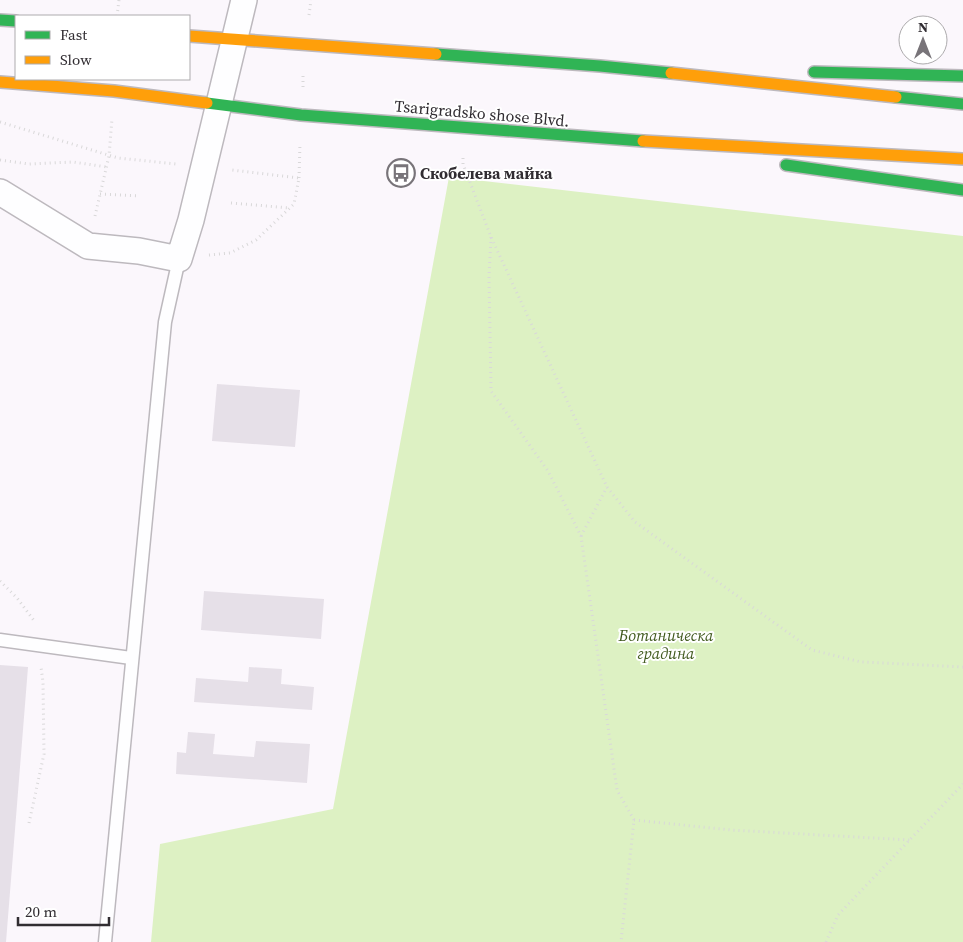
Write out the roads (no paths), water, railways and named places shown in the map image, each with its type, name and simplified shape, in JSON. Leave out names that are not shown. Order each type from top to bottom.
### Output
[{"type":"main road","points":[[0,20],[15,21]]},
{"type":"main road","points":[[190,36],[600,66],[963,104]]},
{"type":"main road","points":[[600,66],[757,71]]},
{"type":"main road","points":[[806,72],[963,76]]},
{"type":"main road","name":"Tsarigradsko shose Blvd.","points":[[0,82],[114,91],[218,106],[301,115],[592,138],[963,159]]},
{"type":"main road","points":[[592,138],[730,157]]},
{"type":"main road","points":[[779,164],[963,190]]},
{"type":"street","points":[[0,192],[88,246],[139,251],[180,259],[244,0]]},
{"type":"lane","points":[[105,942],[165,322],[180,259]]},
{"type":"lane","points":[[0,640],[131,658]]},
{"type":"place","name":"Скобелева майка","points":[[401,173]]},
{"type":"park label","name":"Ботаническа градина","points":[[666,644]]}]
